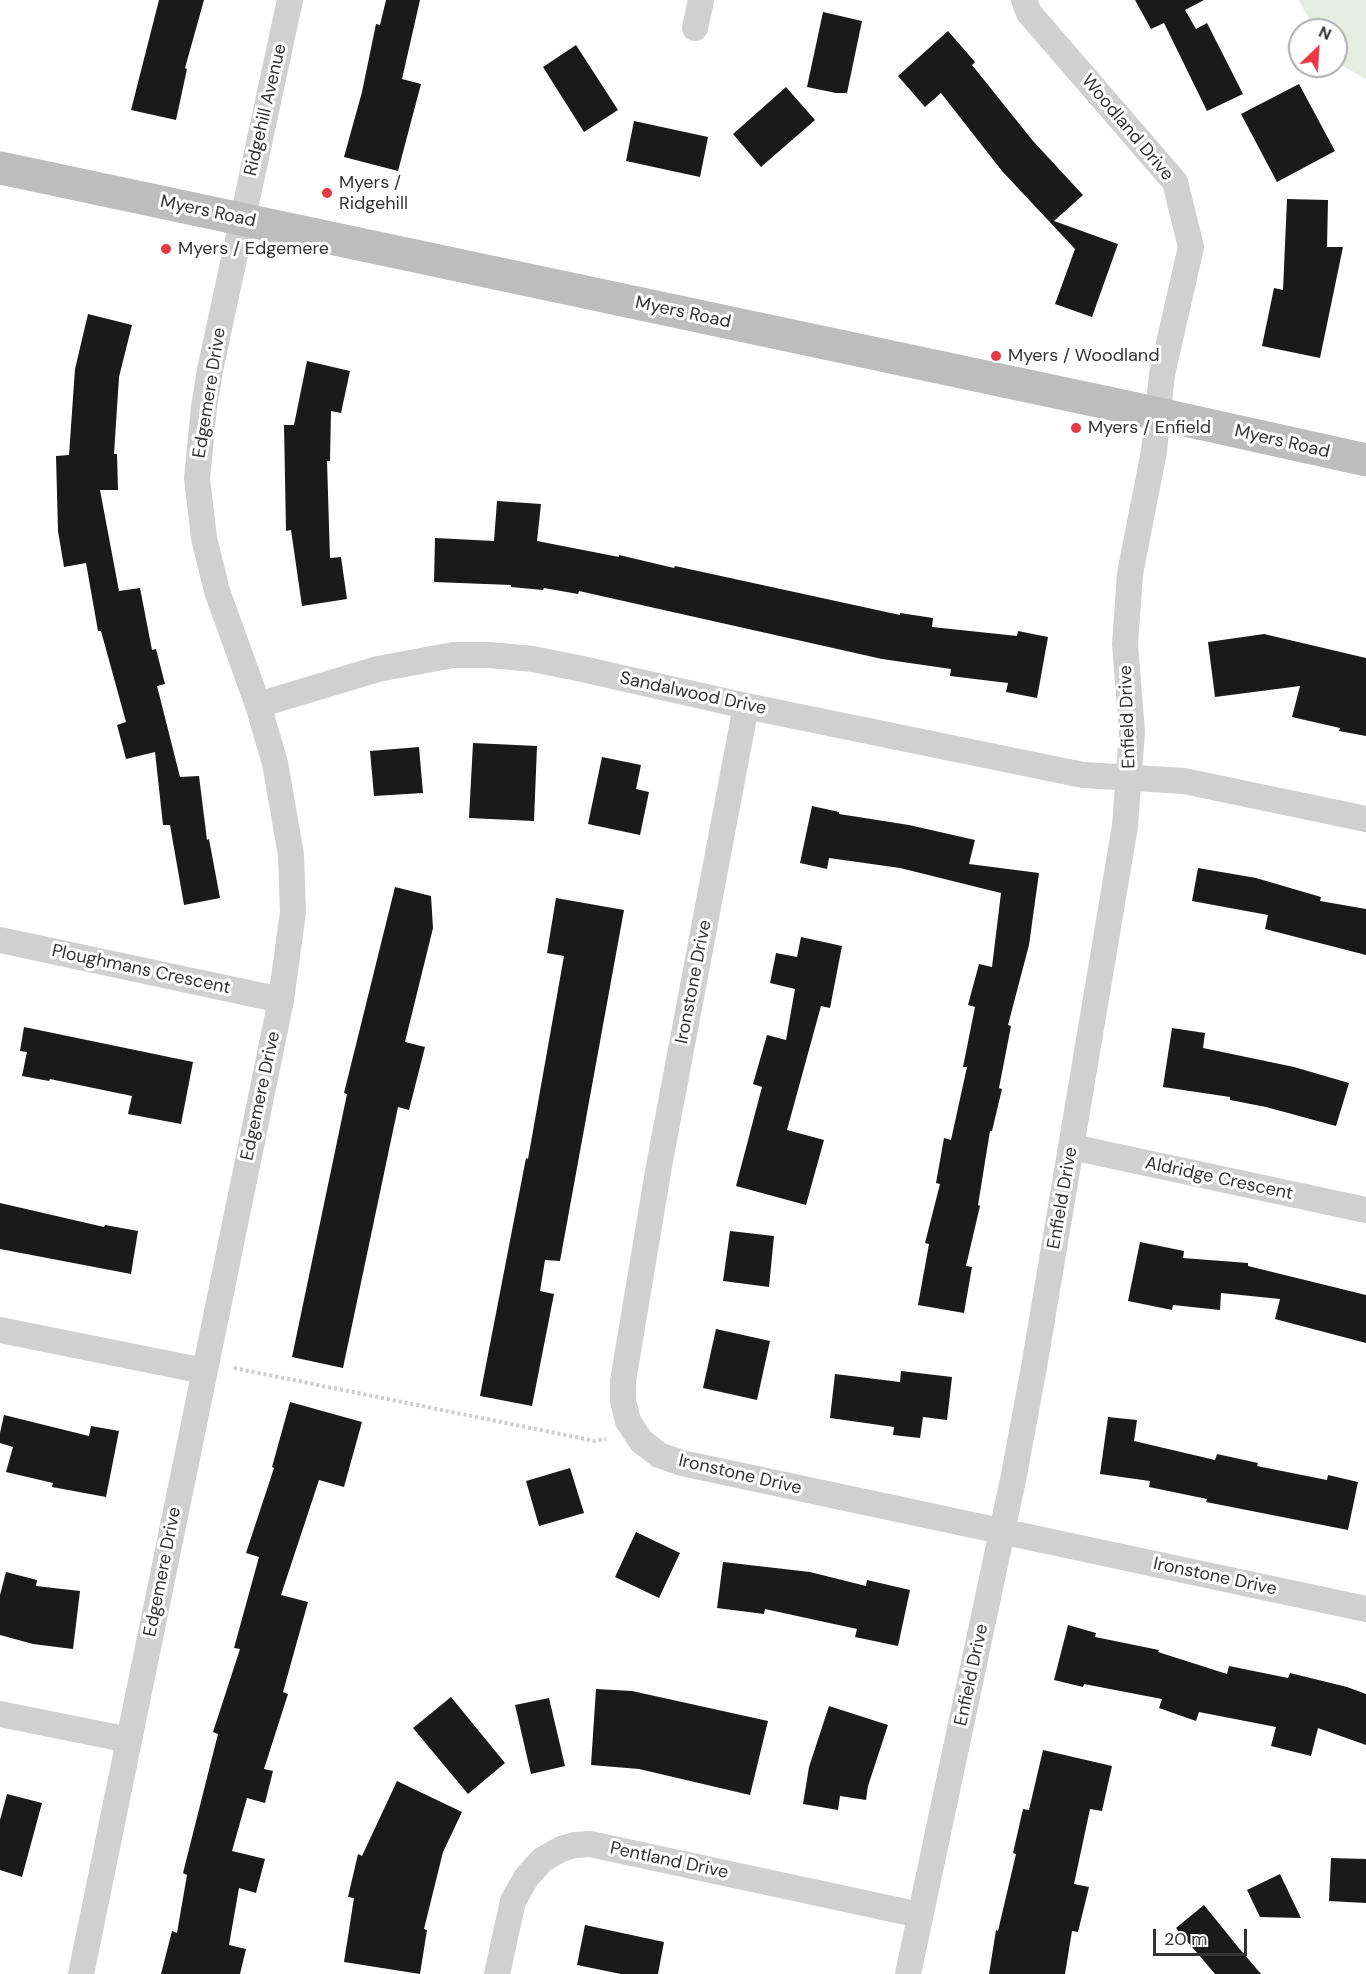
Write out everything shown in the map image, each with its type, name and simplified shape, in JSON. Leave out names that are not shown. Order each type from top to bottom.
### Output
[{"type":"main road","name":"Myers Road","points":[[0,168],[1366,460]]},
{"type":"street","name":"Ridgehill Avenue","points":[[242,220],[291,0]]},
{"type":"street","points":[[695,28],[701,0]]},
{"type":"street","name":"Woodland Drive","points":[[1024,0],[1029,13],[1175,182],[1191,248],[1162,374],[1158,414]]},
{"type":"street","name":"Edgemere Drive","points":[[81,1974],[281,1000],[292,912],[291,855],[275,763],[258,705],[217,591],[204,538],[197,478],[210,370],[242,220]]},
{"type":"street","name":"Enfield Drive","points":[[908,1974],[1003,1532],[1072,1148],[1125,826],[1132,732],[1125,644],[1126,610],[1130,574],[1154,451],[1158,414]]},
{"type":"street","name":"Sandalwood Drive","points":[[258,705],[378,669],[453,655],[490,655],[582,669],[746,706],[1083,775],[1130,778]]},
{"type":"street","name":"Ironstone Drive","points":[[746,706],[659,1166],[623,1381],[623,1401],[628,1421],[641,1441],[659,1455],[682,1464],[1366,1610]]},
{"type":"street","points":[[1130,778],[1184,782],[1366,819]]},
{"type":"street","name":"Ploughmans Crescent","points":[[0,940],[281,1000]]},
{"type":"street","name":"Aldridge Crescent","points":[[1072,1148],[1366,1210]]},
{"type":"street","points":[[0,1330],[204,1371]]},
{"type":"street","points":[[0,1714],[129,1740]]},
{"type":"street","name":"Pentland Drive","points":[[497,1974],[513,1900],[525,1878],[542,1860],[561,1849],[575,1845],[590,1844],[920,1915]]},
{"type":"path","points":[[204,1371],[229,1367],[595,1441],[636,1432]]},
{"type":"shaded area","points":[[1298,0],[1366,0],[1366,79],[1348,69],[1348,18],[1309,18]]},
{"type":"building","points":[[159,0],[204,0],[185,68],[187,69],[176,120],[131,110]]},
{"type":"building","points":[[386,0],[420,0],[402,79],[421,84],[398,171],[344,157],[362,92],[376,24],[380,25]]},
{"type":"building","points":[[1135,0],[1204,0],[1185,10],[1196,29],[1207,23],[1243,94],[1207,111],[1164,23],[1151,29]]},
{"type":"building","points":[[823,12],[862,21],[847,93],[807,87]]},
{"type":"building","points":[[948,31],[975,62],[972,65],[1033,141],[1083,195],[1054,221],[1118,244],[1092,317],[1055,304],[1075,249],[1002,171],[941,93],[925,107],[898,76]]},
{"type":"building","points":[[576,45],[618,110],[584,132],[543,67]]},
{"type":"building","points":[[1299,84],[1335,151],[1277,182],[1241,114]]},
{"type":"building","points":[[786,87],[815,120],[761,167],[733,134]]},
{"type":"building","points":[[634,121],[708,137],[700,177],[626,161]]},
{"type":"building","points":[[1287,199],[1328,200],[1327,247],[1343,247],[1320,358],[1262,346],[1274,288],[1283,290]]},
{"type":"building","points":[[88,314],[132,325],[119,377],[114,454],[117,454],[118,490],[100,490],[119,591],[140,588],[152,650],[156,649],[165,684],[157,686],[180,777],[199,776],[207,840],[209,839],[220,898],[184,905],[170,825],[163,825],[155,752],[126,759],[117,725],[126,722],[101,631],[98,631],[86,563],[64,567],[58,531],[56,456],[69,455],[75,369]]},
{"type":"building","points":[[307,361],[350,371],[341,413],[331,411],[330,461],[327,461],[330,558],[341,557],[347,599],[302,606],[291,530],[286,531],[284,425],[294,425]]},
{"type":"building","points":[[497,501],[541,504],[537,541],[619,557],[619,555],[674,568],[675,566],[900,615],[900,613],[933,618],[932,627],[1017,636],[1018,631],[1048,637],[1037,698],[1006,692],[1008,683],[950,676],[951,669],[882,659],[579,591],[578,594],[544,588],[543,590],[511,587],[511,585],[434,582],[435,538],[494,541]]},
{"type":"building","points":[[1264,634],[1366,658],[1366,736],[1339,731],[1340,728],[1292,717],[1300,686],[1215,697],[1208,642]]},
{"type":"building","points":[[473,743],[537,746],[534,821],[469,818]]},
{"type":"building","points":[[419,747],[423,793],[374,796],[370,751]]},
{"type":"building","points":[[602,757],[641,765],[636,789],[649,792],[640,835],[588,824]]},
{"type":"building","points":[[812,806],[839,812],[839,814],[909,825],[975,840],[969,864],[1039,873],[1029,945],[1008,1025],[1011,1026],[999,1088],[1002,1089],[992,1131],[990,1131],[978,1205],[980,1206],[966,1266],[972,1267],[964,1313],[918,1305],[929,1244],[925,1243],[940,1184],[936,1183],[944,1138],[951,1140],[967,1067],[963,1067],[975,1007],[968,1005],[979,964],[992,967],[1001,893],[900,868],[829,858],[827,869],[800,863]]},
{"type":"building","points":[[1198,868],[1256,878],[1321,897],[1320,901],[1366,909],[1366,955],[1265,929],[1268,915],[1192,901]]},
{"type":"building","points":[[395,887],[431,896],[433,928],[405,1042],[425,1047],[409,1110],[398,1107],[343,1368],[292,1357],[347,1094],[344,1093]]},
{"type":"building","points":[[556,898],[624,910],[560,1261],[545,1260],[540,1291],[554,1294],[532,1406],[480,1396],[526,1158],[528,1159],[564,956],[547,953]]},
{"type":"building","points":[[801,937],[842,946],[830,1008],[821,1006],[787,1130],[824,1140],[806,1205],[736,1186],[762,1087],[753,1084],[767,1035],[786,1040],[795,989],[770,983],[776,953],[797,957]]},
{"type":"building","points":[[24,1027],[193,1062],[181,1124],[128,1114],[132,1096],[50,1079],[49,1081],[22,1076],[27,1052],[20,1051]]},
{"type":"building","points":[[1172,1028],[1205,1033],[1203,1048],[1294,1067],[1349,1083],[1336,1126],[1230,1100],[1230,1097],[1163,1087]]},
{"type":"building","points":[[0,1203],[104,1227],[105,1225],[138,1231],[131,1274],[0,1249]]},
{"type":"building","points":[[730,1231],[774,1236],[769,1287],[723,1281]]},
{"type":"building","points":[[1140,1242],[1184,1251],[1183,1258],[1248,1263],[1248,1266],[1366,1295],[1366,1343],[1275,1319],[1280,1299],[1221,1293],[1220,1310],[1173,1305],[1172,1310],[1128,1301]]},
{"type":"building","points":[[716,1329],[770,1341],[757,1400],[703,1388]]},
{"type":"building","points":[[901,1371],[952,1377],[947,1420],[923,1417],[920,1438],[893,1435],[894,1427],[830,1418],[835,1374],[900,1382]]},
{"type":"building","points":[[290,1402],[362,1422],[344,1487],[319,1480],[281,1595],[308,1602],[283,1692],[288,1694],[264,1769],[273,1771],[265,1803],[247,1798],[232,1851],[265,1859],[256,1893],[239,1888],[229,1945],[246,1949],[240,1974],[161,1974],[172,1931],[177,1933],[187,1875],[183,1873],[218,1734],[213,1732],[240,1649],[234,1648],[259,1557],[246,1553],[274,1468],[272,1467]]},
{"type":"building","points":[[4,1415],[89,1436],[91,1426],[119,1431],[106,1497],[52,1487],[53,1483],[6,1472],[13,1447],[0,1443]]},
{"type":"building","points":[[1108,1417],[1137,1420],[1134,1441],[1215,1460],[1217,1454],[1258,1463],[1257,1466],[1327,1480],[1328,1475],[1358,1482],[1348,1530],[1206,1502],[1207,1499],[1149,1487],[1150,1481],[1100,1474]]},
{"type":"building","points":[[570,1468],[584,1513],[539,1526],[526,1481]]},
{"type":"building","points":[[636,1532],[680,1553],[659,1598],[615,1577]]},
{"type":"building","points":[[723,1562],[810,1572],[866,1586],[867,1580],[910,1590],[898,1646],[855,1637],[857,1629],[765,1609],[764,1614],[717,1608]]},
{"type":"building","points":[[6,1572],[37,1580],[36,1586],[80,1591],[73,1649],[33,1644],[0,1635],[0,1595]]},
{"type":"building","points":[[1068,1625],[1096,1633],[1095,1637],[1159,1650],[1158,1652],[1227,1674],[1229,1666],[1288,1678],[1290,1673],[1366,1694],[1366,1745],[1318,1728],[1311,1756],[1271,1746],[1276,1727],[1199,1712],[1196,1721],[1159,1708],[1162,1699],[1084,1684],[1083,1687],[1054,1680]]},
{"type":"building","points":[[596,1689],[632,1691],[768,1721],[750,1795],[639,1769],[591,1765]]},
{"type":"building","points":[[451,1697],[505,1763],[468,1794],[413,1728]]},
{"type":"building","points":[[549,1698],[565,1766],[531,1774],[515,1705]]},
{"type":"building","points":[[829,1706],[888,1725],[868,1786],[866,1800],[840,1796],[838,1810],[803,1804],[809,1767]]},
{"type":"building","points":[[1043,1750],[1112,1766],[1102,1811],[1090,1809],[1074,1884],[1089,1887],[1078,1932],[1072,1931],[1065,1974],[989,1974],[996,1930],[998,1931],[1016,1854],[1013,1853],[1023,1809],[1029,1810]]},
{"type":"building","points":[[397,1781],[462,1812],[443,1852],[424,1929],[427,1930],[420,1974],[344,1962],[354,1898],[348,1897],[358,1854],[362,1856]]},
{"type":"building","points":[[7,1794],[42,1803],[22,1877],[0,1870],[0,1820]]},
{"type":"building","points":[[1331,1858],[1366,1859],[1366,1903],[1329,1901]]},
{"type":"building","points":[[1280,1874],[1301,1918],[1260,1917],[1247,1890]]},
{"type":"building","points":[[1204,1905],[1261,1974],[1215,1974],[1176,1928]]},
{"type":"building","points":[[585,1925],[664,1942],[658,1974],[621,1974],[577,1965]]},
{"type":"place","name":"Myers / Ridgehill","points":[[327,193]]},
{"type":"place","name":"Myers / Edgemere","points":[[166,249]]},
{"type":"place","name":"Myers / Woodland","points":[[996,356]]},
{"type":"place","name":"Myers / Enfield","points":[[1076,428]]}]
